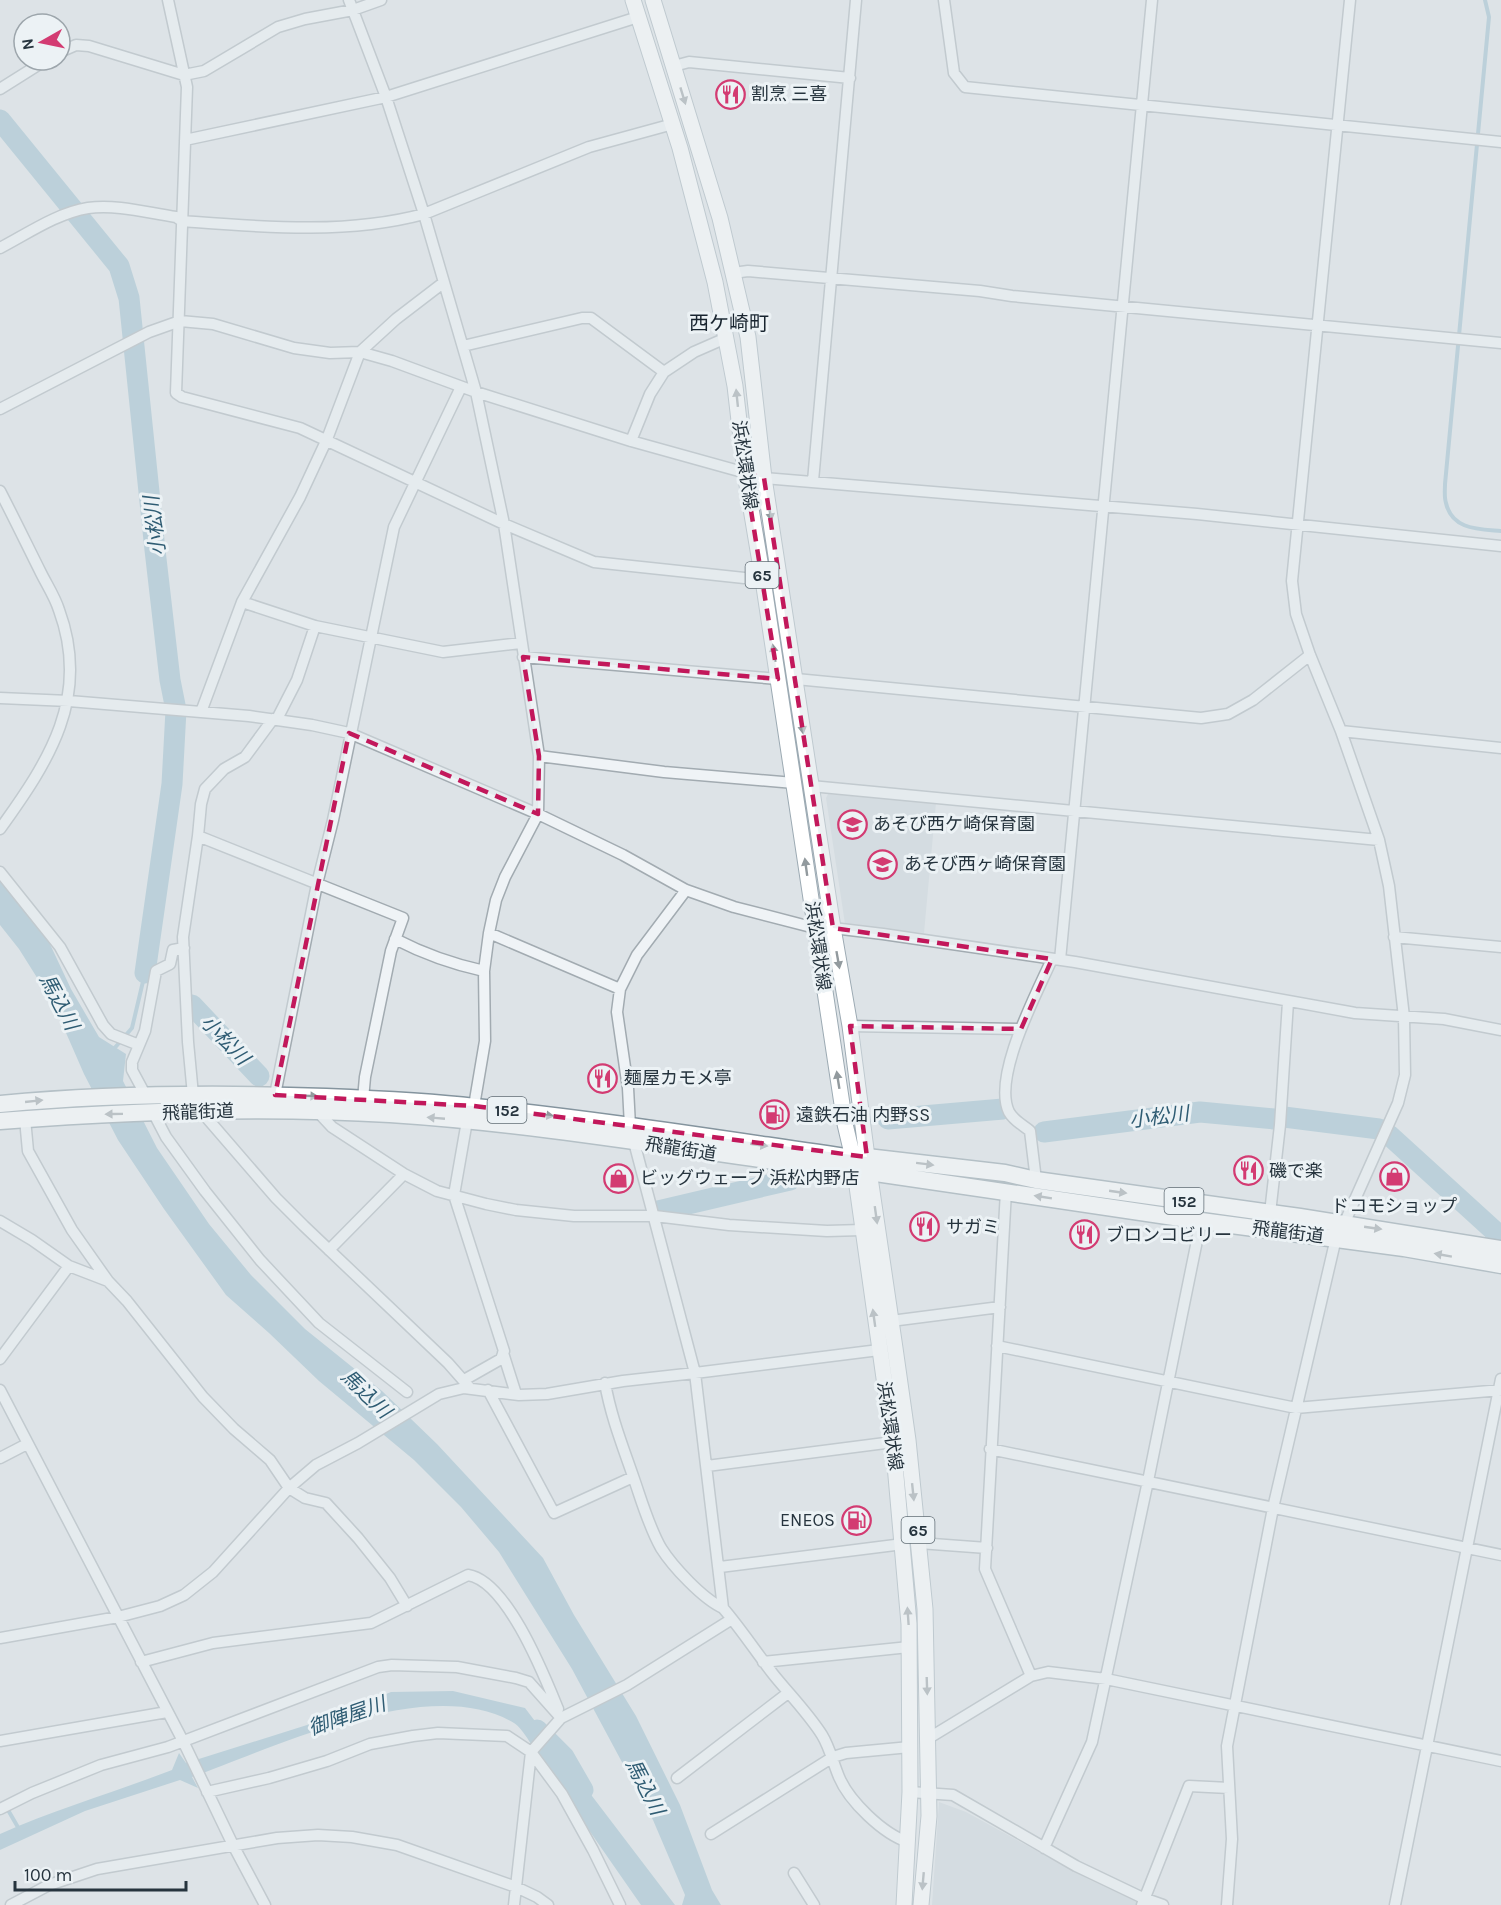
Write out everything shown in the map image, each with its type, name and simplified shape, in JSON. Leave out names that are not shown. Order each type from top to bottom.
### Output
[{"type":"highway","name":"飛龍街道","points":[[0,1121],[74,1115],[154,1114],[196,1102],[274,1095],[363,1099],[861,1165],[1006,1191],[1201,1221],[1340,1231],[1501,1249]]},
{"type":"highway","name":"飛龍街道","points":[[0,1104],[68,1098],[146,1096],[318,1112],[471,1114]]},
{"type":"highway","name":"飛龍街道","points":[[861,1165],[1005,1173],[1036,1180],[1270,1213],[1404,1248],[1501,1265]]},
{"type":"main road","name":"浜松環状線","points":[[633,0],[673,124],[715,282],[726,338],[845,1124],[861,1165],[891,1321],[925,1609],[929,1816],[921,1905]]},
{"type":"main road","name":"浜松環状線","points":[[653,0],[720,218],[748,336],[764,478],[850,1026],[861,1165],[862,1230],[893,1442],[903,1544],[909,1647],[910,1747],[904,1905]]},
{"type":"street","points":[[168,0],[187,87],[176,393],[182,397],[300,428],[504,524],[594,562],[763,580]]},
{"type":"street","points":[[72,47],[89,46],[184,75],[204,71],[278,27],[351,5],[381,0]]},
{"type":"street","points":[[813,481],[856,0]]},
{"type":"street","points":[[944,0],[954,73],[965,87],[1501,142]]},
{"type":"street","points":[[1036,1180],[1030,1131],[1015,1120],[1009,1112],[1006,1101],[1007,1074],[1021,1029],[1056,960],[1086,707],[1152,0]]},
{"type":"street","points":[[1227,1905],[1232,1839],[1227,1746],[1273,1508],[1340,1231],[1398,1103],[1405,1075],[1404,1017],[1389,886],[1379,840],[1341,731],[1296,614],[1292,581],[1350,0]]},
{"type":"street","points":[[351,5],[386,97],[424,214],[476,392],[504,524],[539,756],[538,814],[505,877],[496,900],[489,933],[484,971],[485,1041],[454,1195],[502,1343],[516,1394]]},
{"type":"street","points":[[185,140],[386,97],[638,17]]},
{"type":"street","points":[[674,66],[689,62],[850,78]]},
{"type":"street","points":[[1,86],[25,72]]},
{"type":"street","points":[[0,249],[63,216],[87,208],[111,208],[176,216],[182,221],[243,225],[344,227],[398,221],[424,214],[589,147],[673,124]]},
{"type":"street","points":[[733,273],[748,271],[832,278],[1501,343]]},
{"type":"street","points":[[201,712],[242,602],[300,497],[327,439],[360,352],[396,319],[443,283]]},
{"type":"street","points":[[463,346],[582,318],[591,318],[664,372]]},
{"type":"street","points":[[0,409],[149,332],[180,321],[213,324],[294,348],[330,352],[360,352],[392,361],[476,392],[631,441],[764,478],[1299,524],[1501,546]]},
{"type":"street","points":[[631,441],[650,394],[664,372],[694,352],[726,338]]},
{"type":"street","points":[[274,1095],[394,527],[461,387]]},
{"type":"street","points":[[0,490],[59,609],[69,645],[71,680],[69,701],[58,733],[26,793],[0,829]]},
{"type":"street","points":[[242,602],[315,626],[442,652],[521,643]]},
{"type":"street","points":[[315,626],[297,680],[275,719],[244,757],[224,769],[205,789],[201,804],[183,937],[188,1042],[196,1102],[276,1198],[467,1384],[516,1394],[547,1394],[605,1383],[695,1374],[879,1350]]},
{"type":"street","points":[[796,679],[1201,718],[1228,714],[1253,700],[1310,655]]},
{"type":"street","points":[[524,657],[778,679]]},
{"type":"street","points":[[0,698],[69,701],[275,719],[349,733],[538,814],[623,855],[686,890],[734,907],[815,928]]},
{"type":"street","points":[[1341,731],[1501,748]]},
{"type":"street","points":[[539,756],[664,772],[794,783]]},
{"type":"street","points":[[811,786],[1379,840]]},
{"type":"street","points":[[198,836],[403,918],[391,951],[365,1077],[363,1099]]},
{"type":"street","points":[[0,872],[60,947],[103,1025],[111,1034],[137,1044]]},
{"type":"street","points":[[686,890],[637,956],[620,989],[617,1012],[632,1134],[695,1374],[720,1567],[723,1608]]},
{"type":"street","points":[[833,928],[883,933],[1056,960],[1355,1013],[1444,1019],[1501,1030]]},
{"type":"street","points":[[489,933],[620,989]]},
{"type":"street","points":[[1394,937],[1501,947]]},
{"type":"street","points":[[395,939],[456,965],[484,971]]},
{"type":"street","points":[[146,1096],[132,1070],[132,1062],[137,1044],[145,1031],[156,971],[171,964],[172,950],[184,948]]},
{"type":"street","points":[[1270,1213],[1280,1125],[1288,1002]]},
{"type":"street","points":[[850,1026],[1021,1029]]},
{"type":"street","points":[[318,1112],[332,1127],[404,1174],[437,1191],[516,1210],[574,1216],[655,1216],[729,1225],[827,1231],[862,1230]]},
{"type":"street","points":[[154,1114],[166,1137],[205,1191],[260,1260],[319,1323],[407,1392]]},
{"type":"street","points":[[26,1119],[28,1151],[72,1230],[108,1281],[203,1397],[234,1429],[270,1460],[289,1488],[305,1498],[326,1503],[377,1562],[407,1606]]},
{"type":"street","points":[[329,1250],[404,1174]]},
{"type":"street","points":[[1006,1191],[985,1569],[1031,1676]]},
{"type":"street","points":[[0,1221],[69,1266],[108,1281]]},
{"type":"street","points":[[1044,1848],[1092,1742],[1201,1221]]},
{"type":"street","points":[[0,1359],[69,1266]]},
{"type":"street","points":[[891,1321],[1000,1306]]},
{"type":"street","points":[[997,1346],[1296,1408],[1500,1390]]},
{"type":"street","points":[[0,1638],[118,1617],[160,1606],[184,1595],[213,1572],[289,1488],[316,1465],[358,1443],[439,1394],[467,1384],[501,1359],[503,1353]]},
{"type":"street","points":[[1395,1905],[1501,1379]]},
{"type":"street","points":[[605,1383],[611,1414],[663,1551],[692,1584],[723,1608],[763,1662],[822,1734],[844,1786],[861,1807],[880,1827],[896,1838],[908,1842]]},
{"type":"street","points":[[0,1390],[184,1744],[232,1845],[265,1905]]},
{"type":"street","points":[[488,1390],[554,1513],[633,1477]]},
{"type":"street","points":[[707,1466],[893,1442]]},
{"type":"street","points":[[0,1458],[27,1444]]},
{"type":"street","points":[[990,1449],[1501,1555]]},
{"type":"street","points":[[919,1543],[987,1548]]},
{"type":"street","points":[[720,1567],[903,1544]]},
{"type":"street","points":[[141,1662],[213,1643],[370,1623],[468,1575],[478,1577],[489,1585],[519,1624],[565,1716]]},
{"type":"street","points":[[514,1905],[531,1752],[565,1716],[627,1685],[732,1619]]},
{"type":"street","points":[[763,1662],[909,1647]]},
{"type":"street","points":[[0,1809],[32,1793],[101,1765],[184,1744],[378,1666],[457,1667],[530,1682],[565,1716]]},
{"type":"street","points":[[928,1738],[1031,1676],[1048,1672],[1106,1679],[1501,1761]]},
{"type":"street","points":[[677,1778],[788,1693]]},
{"type":"street","points":[[0,1741],[167,1712]]},
{"type":"street","points":[[206,1789],[289,1772],[327,1761],[370,1744],[413,1736],[438,1734],[507,1736],[531,1752],[571,1809],[620,1905]]},
{"type":"street","points":[[711,1834],[833,1757],[910,1747]]},
{"type":"street","points":[[1142,1901],[1189,1786],[1229,1788]]},
{"type":"street","points":[[910,1792],[953,1796],[1142,1901],[1163,1905]]},
{"type":"street","points":[[11,1905],[49,1885],[97,1869],[303,1835],[352,1837],[397,1845],[516,1887],[537,1896],[548,1905]]},
{"type":"street","points":[[794,1873],[814,1905]]},
{"type":"highlighted area","points":[[745,473],[764,478],[833,928],[1052,959],[1021,1029],[850,1026],[867,1157],[474,1106],[275,1095],[349,733],[538,814],[539,756],[523,657],[778,679]]},
{"type":"shaded area","name":"あそび西ヶ崎保育園","points":[[828,794],[936,803],[924,933],[845,924],[826,798]]},
{"type":"shaded area","points":[[939,1802],[966,1812],[1090,1880],[1147,1905],[932,1905]]},
{"type":"water","name":"馬込川","points":[[0,881],[49,942],[71,989],[99,1037],[126,1054],[123,1081],[157,1148],[209,1224],[251,1275],[305,1329],[382,1391],[437,1444],[543,1558],[574,1615],[636,1716],[680,1805],[712,1890],[721,1905],[682,1905],[685,1895],[653,1820],[572,1669],[499,1552],[461,1507],[414,1460],[319,1381],[226,1295],[164,1209],[118,1140],[84,1074],[53,1003],[19,949],[0,925]]},
{"type":"water","points":[[453,1691],[525,1708],[675,1905],[641,1905],[518,1726],[480,1710],[440,1706],[398,1710],[353,1720],[308,1734],[192,1777],[198,1788],[180,1780],[85,1811],[0,1850],[0,1834],[172,1770],[179,1753],[186,1763],[307,1725],[391,1692]]},
{"type":"waterway","points":[[1485,0],[1489,17],[1445,496],[1449,512],[1460,523],[1476,528],[1501,531]]},
{"type":"waterway","name":"小松川","points":[[0,120],[119,266],[129,298],[155,550],[170,680],[176,710],[172,784],[145,973]]},
{"type":"waterway","points":[[112,1051],[132,1028],[145,973]]},
{"type":"waterway","name":"小松川","points":[[192,1005],[259,1076]]},
{"type":"waterway","name":"小松川","points":[[888,1119],[1003,1109]]},
{"type":"waterway","name":"小松川","points":[[1044,1132],[1200,1112],[1274,1119]]},
{"type":"waterway","name":"小松川","points":[[1284,1117],[1379,1129]]},
{"type":"waterway","name":"小松川","points":[[1389,1135],[1501,1237]]},
{"type":"waterway","name":"小松川","points":[[658,1211],[790,1180]]},
{"type":"waterway","name":"御陣屋川","points":[[537,1730],[564,1757],[583,1790]]},
{"type":"waterway","points":[[8,1810],[19,1829]]},
{"type":"place","name":"割烹 三喜","points":[[730,94]]},
{"type":"place","name":"あそび西ケ崎保育園","points":[[852,824]]},
{"type":"place","name":"あそび西ヶ崎保育園","points":[[883,864]]},
{"type":"place","name":"麺屋カモメ亭","points":[[603,1078]]},
{"type":"place","name":"遠鉄石油 内野SS","points":[[775,1115]]},
{"type":"place","name":"磯で楽","points":[[1248,1171]]},
{"type":"place","name":"ドコモショップ","points":[[1394,1177]]},
{"type":"place","name":"ビッグウェーブ 浜松内野店","points":[[619,1178]]},
{"type":"place","name":"サガミ","points":[[925,1227]]},
{"type":"place","name":"ブロンコビリー","points":[[1085,1235]]},
{"type":"place","name":"ENEOS","points":[[856,1520]]},
{"type":"district","name":"西ケ崎町","points":[[729,323]]}]
